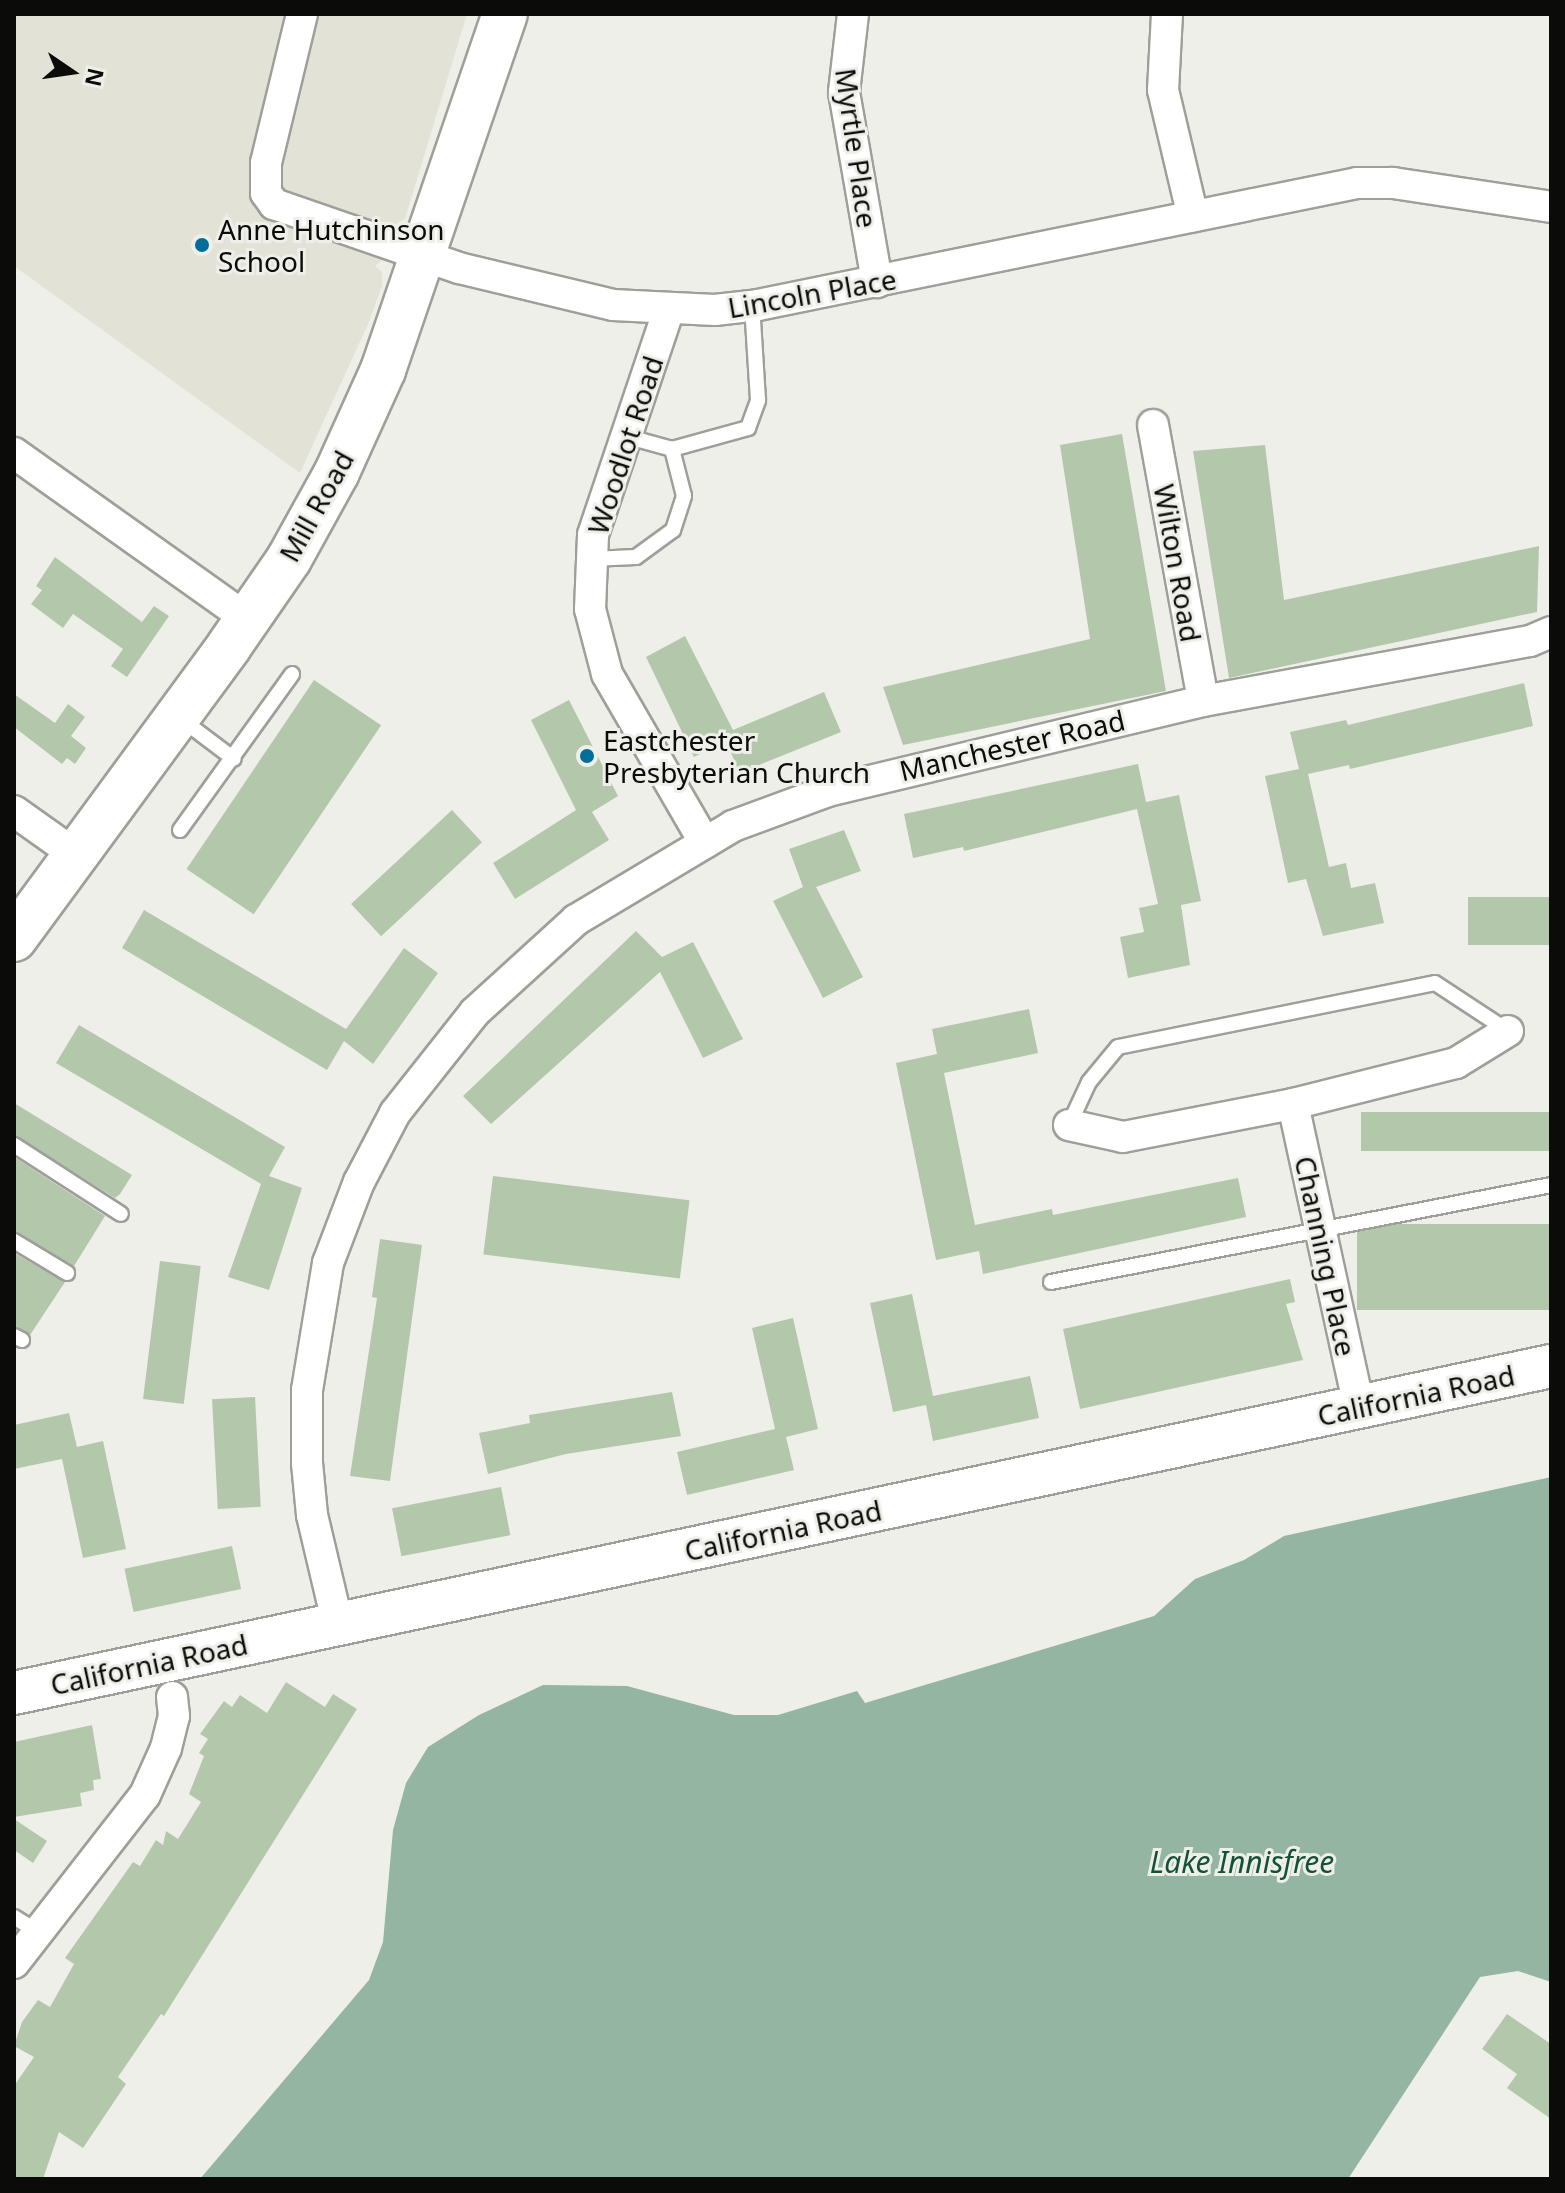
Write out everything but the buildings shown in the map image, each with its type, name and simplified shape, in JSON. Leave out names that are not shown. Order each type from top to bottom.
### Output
[{"type":"main road","name":"Mill Road","points":[[14,939],[248,619],[289,559],[337,472],[383,370],[505,14]]},
{"type":"main road","name":"California Road","points":[[14,1693],[1551,1366]]},
{"type":"street","name":"Lincoln Place","points":[[302,14],[266,163],[266,193],[274,204],[308,219],[425,253],[535,290],[613,305],[669,309],[752,305],[1372,182],[1551,207]]},
{"type":"street","name":"Myrtle Place","points":[[853,14],[844,92],[877,282]]},
{"type":"street","points":[[1167,14],[1166,115],[1193,217]]},
{"type":"street","name":"Woodlot Road","points":[[669,309],[603,497],[591,559],[590,609],[607,674],[705,843]]},
{"type":"street","name":"Wilton Road","points":[[1153,425],[1203,701]]},
{"type":"street","points":[[14,453],[248,619]]},
{"type":"street","name":"Manchester Road","points":[[338,1625],[312,1515],[307,1390],[328,1263],[359,1182],[395,1113],[475,1012],[576,920],[733,826],[899,771],[1203,701],[1548,636]]},
{"type":"street","points":[[14,811],[76,855]]},
{"type":"street","points":[[1069,1125],[1123,1137],[1293,1104],[1456,1063],[1508,1031]]},
{"type":"street","name":"Channing Place","points":[[1293,1104],[1359,1407]]},
{"type":"street","points":[[14,1963],[24,1924],[145,1795],[166,1748],[174,1716],[172,1697]]},
{"type":"lane","points":[[625,436],[672,449],[735,434],[754,418],[758,400],[752,305]]},
{"type":"lane","points":[[591,559],[636,557],[673,530],[684,496],[672,449]]},
{"type":"lane","points":[[180,830],[234,759],[292,674]]},
{"type":"lane","points":[[177,717],[234,759]]},
{"type":"lane","points":[[1069,1125],[1089,1082],[1118,1047],[1435,983],[1508,1031]]},
{"type":"lane","points":[[14,1145],[121,1214]]},
{"type":"lane","points":[[1051,1282],[1320,1227],[1551,1185]]},
{"type":"lane","points":[[14,1241],[67,1273]]},
{"type":"shaded area","name":"Anne Hutchinson School","points":[[14,14],[467,14],[405,219],[397,223],[384,259],[375,266],[382,272],[382,286],[369,322],[300,473],[14,266]]},
{"type":"water","name":"Lake Innisfree","points":[[1551,1477],[1551,1982],[1518,1971],[1480,1977],[1348,2179],[200,2179],[369,1980],[383,1942],[393,1830],[406,1783],[428,1747],[479,1715],[543,1685],[627,1686],[734,1715],[778,1715],[857,1691],[865,1703],[1154,1616],[1195,1579],[1244,1560],[1284,1536]]},
{"type":"place","name":"Anne Hutchinson School","points":[[202,245]]},
{"type":"place","name":"Eastchester Presbyterian Church","points":[[587,756]]}]
